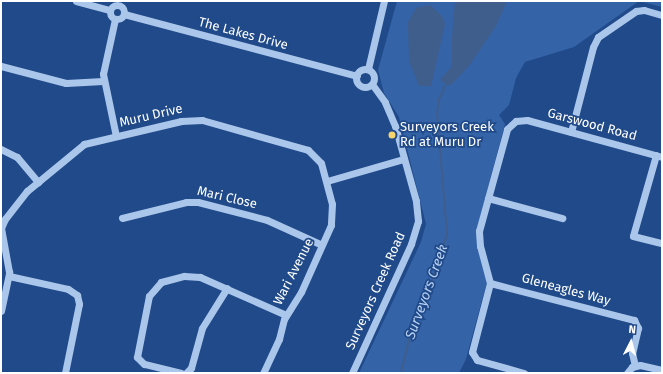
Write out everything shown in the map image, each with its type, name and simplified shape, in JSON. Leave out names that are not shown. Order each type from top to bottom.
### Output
[{"type":"street","points":[[76,1],[109,10]]},
{"type":"street","points":[[368,69],[384,1]]},
{"type":"street","points":[[119,3],[124,14],[122,18],[115,19],[110,15],[109,10],[112,6],[119,3]]},
{"type":"street","points":[[571,132],[593,47],[598,37],[633,12],[644,10],[662,15]]},
{"type":"street","name":"The Lakes Drive","points":[[124,14],[357,76]]},
{"type":"street","points":[[115,19],[105,59],[103,81],[116,136]]},
{"type":"street","points":[[1,66],[66,83],[103,81]]},
{"type":"street","points":[[368,69],[374,77],[372,84],[361,85],[357,76],[360,71],[368,69]]},
{"type":"street","name":"Surveyors Creek Road","points":[[352,373],[416,231],[418,210],[395,126],[385,102],[372,84]]},
{"type":"street","name":"Muru Drive","points":[[1,311],[9,276],[6,243],[1,228],[19,199],[81,146],[116,136],[181,121],[202,120],[304,148],[319,160],[327,181]]},
{"type":"street","name":"Garswood Road","points":[[488,198],[506,131],[516,121],[527,120],[659,156]]},
{"type":"street","points":[[1,149],[17,157],[38,182]]},
{"type":"street","points":[[659,156],[633,236],[662,243]]},
{"type":"street","points":[[327,181],[403,159]]},
{"type":"street","name":"Wari Avenue","points":[[263,373],[286,315],[300,292],[322,245],[333,216],[327,181]]},
{"type":"street","points":[[521,373],[479,361],[473,356],[490,283],[479,238],[488,198],[562,218]]},
{"type":"street","name":"Mari Close","points":[[122,218],[186,202],[198,202],[267,220],[322,245]]},
{"type":"street","points":[[9,276],[68,288],[77,295],[79,307],[65,373]]},
{"type":"street","points":[[181,373],[144,364],[137,357],[150,292],[161,282],[188,276],[200,277],[286,315]]},
{"type":"street","name":"Gleneagles Way","points":[[490,283],[636,320],[638,328],[632,353],[635,366]]},
{"type":"street","points":[[186,373],[191,368],[202,328],[227,288]]},
{"type":"street","points":[[626,373],[635,366],[643,365],[662,370]]},
{"type":"shaded area","points":[[397,1],[639,1],[574,47],[525,62],[516,78],[509,105],[499,115],[505,124],[476,232],[487,282],[466,359],[459,373],[359,373],[421,242],[426,224],[399,117],[384,93],[378,70]]},
{"type":"shaded area","points":[[455,1],[507,1],[496,26],[469,66],[450,86],[440,80],[452,66],[452,37]]},
{"type":"shaded area","points":[[639,1],[662,1],[662,7]]},
{"type":"shaded area","points":[[430,5],[442,16],[445,24],[431,86],[419,86],[409,61],[408,22],[416,8]]},
{"type":"waterway","name":"Surveyors Creek","points":[[401,373],[412,328],[433,279],[447,234],[437,113],[439,99],[447,82]]},
{"type":"place","name":"Surveyors Creek Rd at Muru Dr","points":[[392,135]]}]
